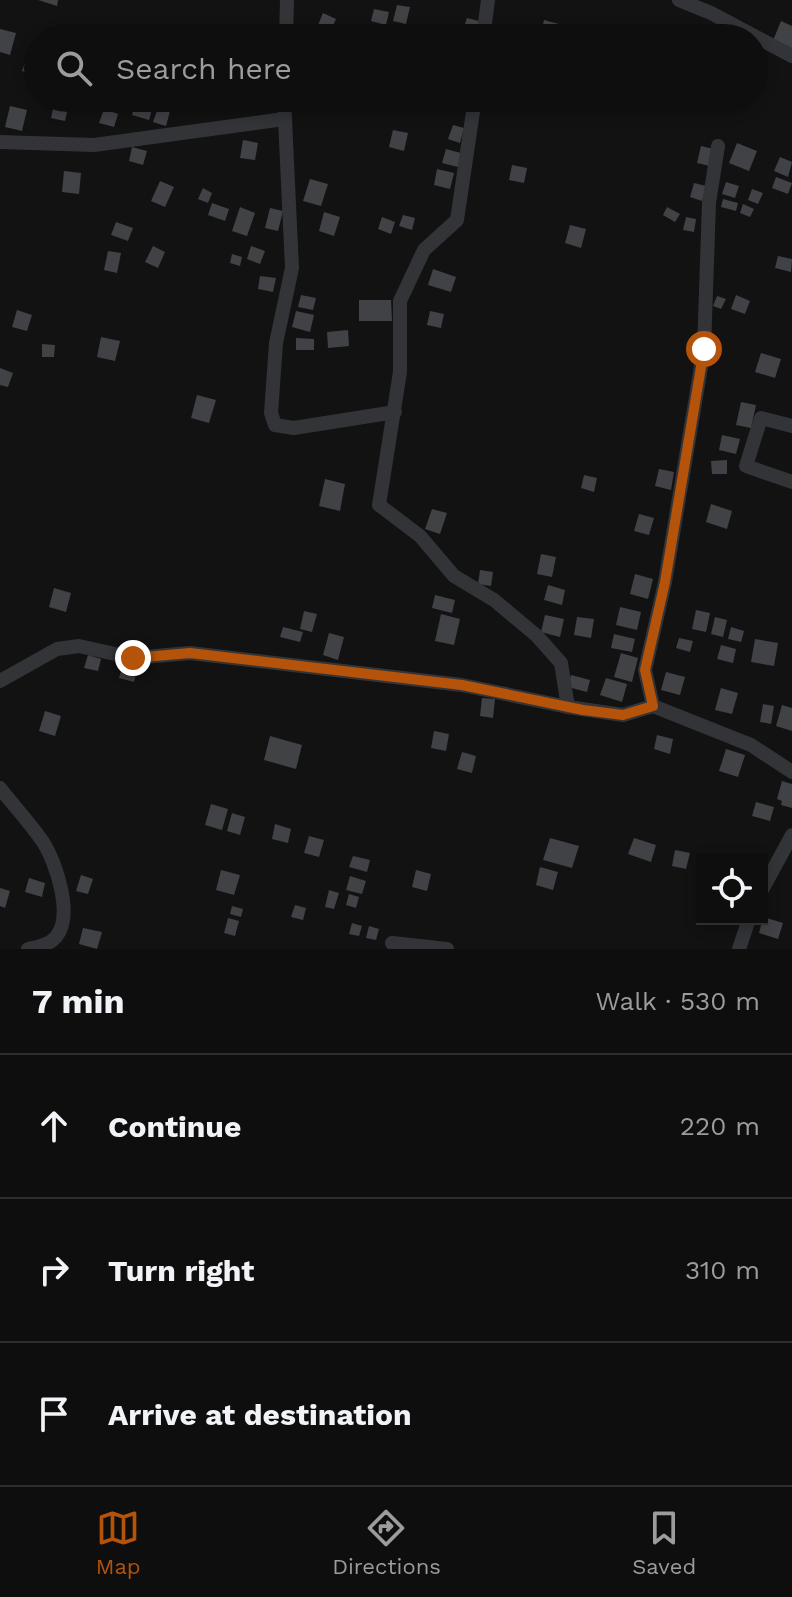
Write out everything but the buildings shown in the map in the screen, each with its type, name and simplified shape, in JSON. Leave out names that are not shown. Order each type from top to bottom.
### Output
[{"type":"street","points":[[286,24],[287,0]]},
{"type":"street","points":[[485,24],[488,0]]},
{"type":"street","points":[[679,0],[732,24]]},
{"type":"street","points":[[768,43],[792,56]]},
{"type":"street","points":[[284,112],[292,268],[276,343],[271,413],[275,425],[294,428],[395,412]]},
{"type":"street","points":[[473,112],[461,211],[450,229],[424,250],[400,301],[400,372],[379,505],[420,536],[454,576],[494,600],[537,636],[561,663],[568,707]]},
{"type":"street","points":[[0,142],[94,145],[284,119]]},
{"type":"street","points":[[653,706],[645,670],[665,582],[704,349],[709,203],[718,146]]},
{"type":"street","points":[[792,426],[761,418],[746,466],[792,482]]},
{"type":"street","points":[[0,681],[57,649],[79,646],[133,658],[190,653],[462,685],[623,715],[653,706],[751,745],[792,772]]},
{"type":"street","points":[[0,788],[44,844],[59,878],[65,914],[58,936],[44,946],[28,949]]},
{"type":"street","points":[[768,879],[792,835]]},
{"type":"street","points":[[739,949],[747,925]]},
{"type":"street","points":[[392,943],[447,949]]},
{"type":"route","points":[[133,658],[190,653],[462,685],[583,710],[623,715],[653,706],[645,670],[665,582],[704,349]]}]
